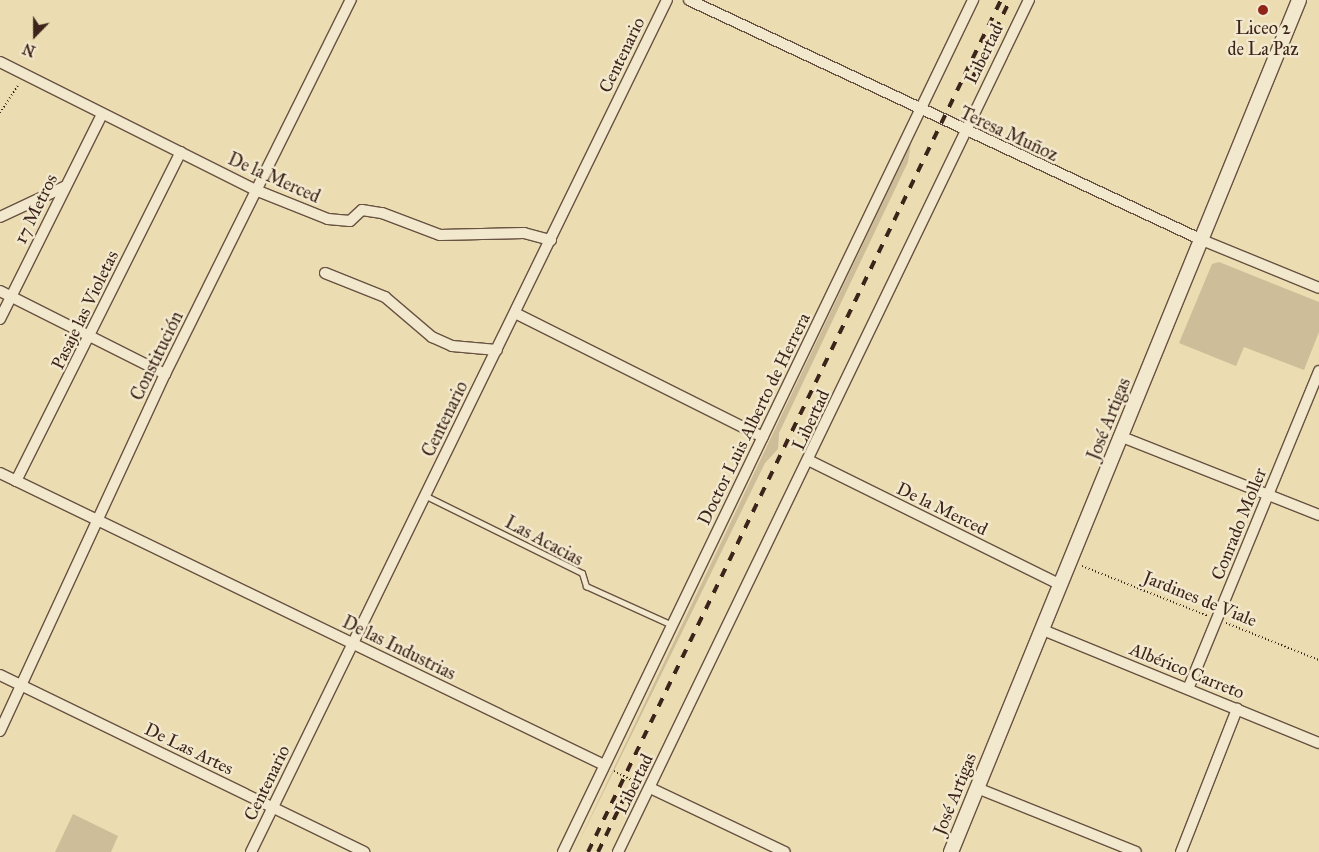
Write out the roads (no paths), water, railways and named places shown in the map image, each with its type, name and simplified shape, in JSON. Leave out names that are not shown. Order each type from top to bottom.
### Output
[{"type":"street","name":"Constitución","points":[[0,730],[165,374],[258,191],[351,0]]},
{"type":"street","name":"Centenario","points":[[251,852],[354,645],[667,0]]},
{"type":"street","name":"Teresa Muñoz","points":[[689,0],[919,110],[1202,240],[1319,288]]},
{"type":"street","name":"Doctor Luis Alberto de Herrera","points":[[563,852],[973,0]]},
{"type":"street","name":"Libertad","points":[[618,852],[810,462],[965,131],[1029,0]]},
{"type":"street","name":"José Artigas","points":[[951,852],[1122,437],[1298,0]]},
{"type":"street","name":"De la Merced","points":[[0,62],[258,191],[328,219],[350,221],[362,210],[382,213],[440,235],[524,233],[551,240]]},
{"type":"street","name":"17 Metros","points":[[0,318],[102,114]]},
{"type":"street","name":"Pasaje las Violetas","points":[[16,481],[181,152]]},
{"type":"street","points":[[0,217],[64,187]]},
{"type":"street","points":[[325,273],[385,297],[432,337],[452,346],[497,350]]},
{"type":"street","points":[[0,290],[165,374]]},
{"type":"street","points":[[515,313],[763,437]]},
{"type":"street","name":"Conrado Moller","points":[[1188,689],[1319,372]]},
{"type":"street","points":[[1122,437],[1319,515]]},
{"type":"street","name":"De la Merced","points":[[810,462],[1061,585]]},
{"type":"street","name":"De las Industrias","points":[[0,473],[604,765]]},
{"type":"street","name":"Albérico Carreto","points":[[1042,630],[1319,743]]},
{"type":"street","name":"De Las Artes","points":[[0,675],[364,852]]},
{"type":"street","points":[[1181,852],[1237,709]]},
{"type":"street","points":[[650,788],[785,852]]},
{"type":"street","points":[[977,788],[1136,852]]},
{"type":"lane","name":"Las Acacias","points":[[426,496],[582,573],[586,586],[672,625]]},
{"type":"railway","points":[[588,852],[1001,0]]},
{"type":"railway","points":[[972,79],[1010,0]]},
{"type":"railway","points":[[598,852],[627,792]]},
{"type":"place","name":"Liceo 2 de La Paz","points":[[1263,10]]}]
